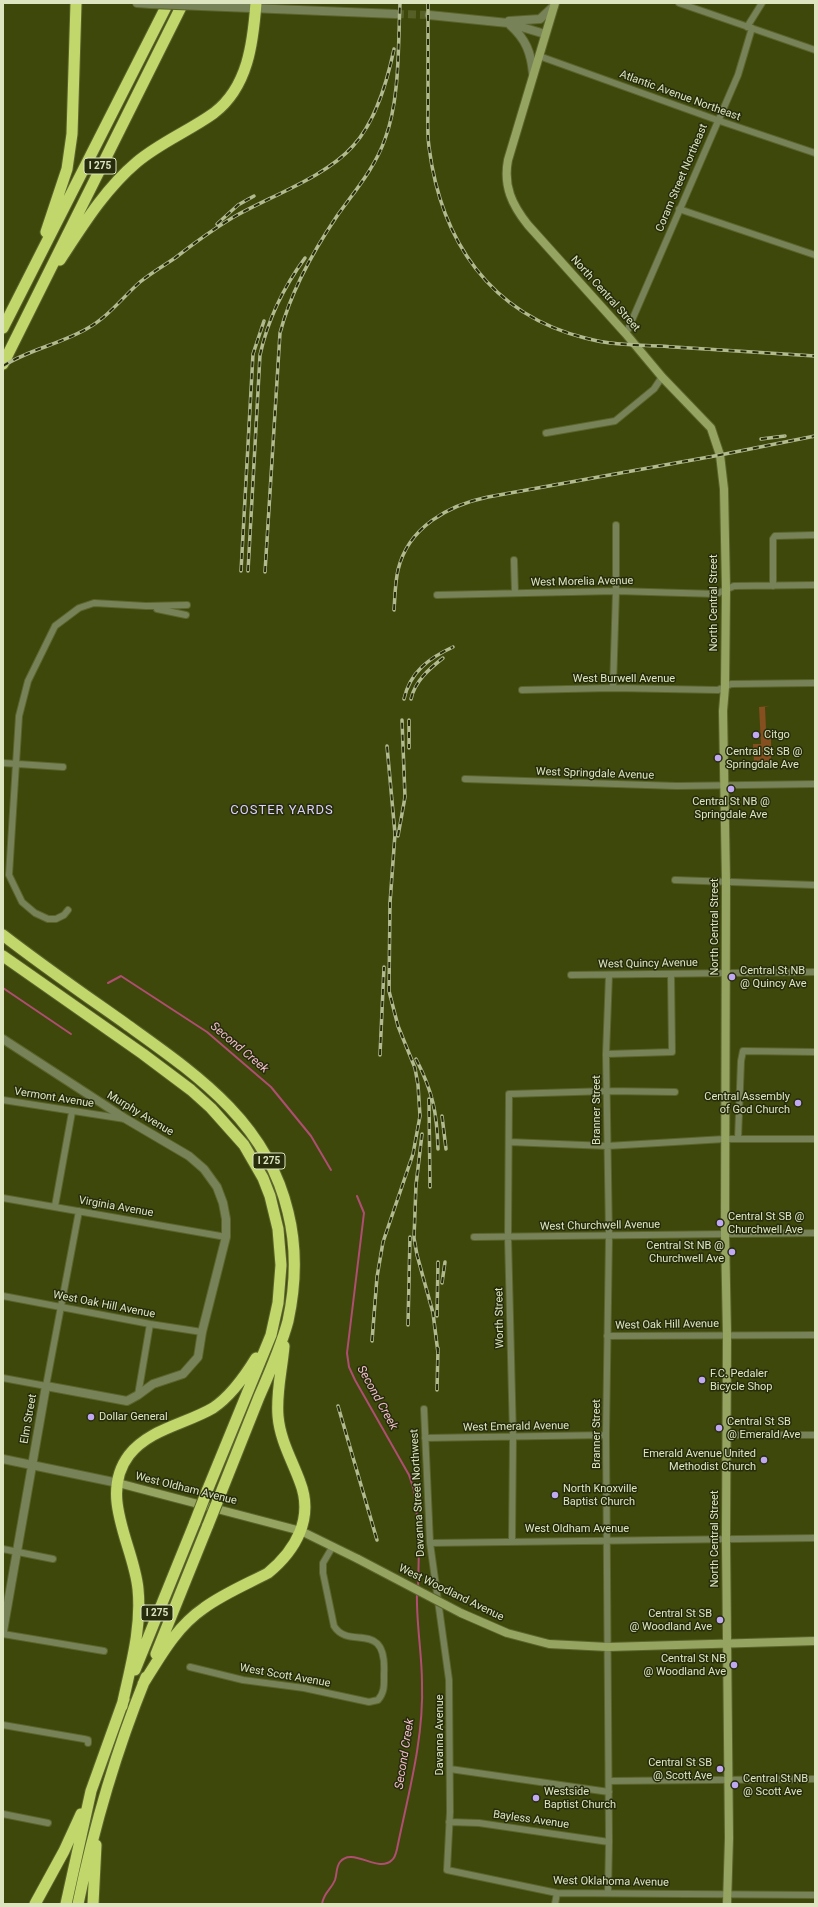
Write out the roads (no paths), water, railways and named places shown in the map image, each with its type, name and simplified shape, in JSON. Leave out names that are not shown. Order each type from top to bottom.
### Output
[{"type":"highway","points":[[32,273],[67,169],[72,134],[76,3]]},
{"type":"highway","name":"I 275","points":[[3,328],[168,3]]},
{"type":"highway","name":"I 275","points":[[3,364],[33,300],[183,3]]},
{"type":"highway","points":[[33,300],[88,218],[114,184],[137,162],[162,144],[213,113],[228,100],[240,81],[252,46],[256,5]]},
{"type":"highway","name":"I 275","points":[[3,934],[192,1072],[222,1099],[248,1128],[274,1168],[284,1194],[292,1229],[295,1260],[294,1287],[287,1321],[277,1355],[143,1684],[112,1770],[96,1824],[78,1904]]},
{"type":"highway","name":"I 275","points":[[3,956],[143,1054],[191,1090],[229,1126],[244,1145],[263,1178],[270,1196],[278,1229],[280,1273],[278,1303],[271,1335],[158,1611],[91,1791],[66,1904]]},
{"type":"highway","points":[[143,1684],[170,1642],[187,1622],[204,1608],[268,1573],[276,1567],[295,1544],[301,1531],[306,1508],[304,1498],[301,1484],[284,1442],[278,1417],[278,1392],[287,1321]]},
{"type":"highway","points":[[122,1706],[136,1642],[138,1589],[132,1559],[117,1509],[118,1483],[121,1471],[129,1456],[138,1445],[152,1435],[187,1421],[214,1407],[232,1391],[249,1370],[271,1335]]},
{"type":"highway","points":[[35,1904],[64,1851],[91,1791]]},
{"type":"highway","points":[[93,1904],[96,1824]]},
{"type":"main road","name":"North Central Street","points":[[554,4],[508,160],[507,178],[509,194],[516,208],[528,225],[626,334],[662,377],[711,428],[720,455],[724,489],[726,589],[725,687],[723,712],[726,882],[726,1539],[728,1644],[727,1904]]},
{"type":"main road","name":"West Oldham Avenue","points":[[118,1483],[301,1531],[358,1559]]},
{"type":"main road","name":"West Woodland Avenue","points":[[358,1559],[461,1613],[507,1633],[549,1644],[608,1647],[815,1641]]},
{"type":"street","points":[[137,3],[226,7],[256,5],[396,14]]},
{"type":"street","points":[[679,3],[815,50]]},
{"type":"street","name":"Coram Street Northeast","points":[[626,334],[717,120],[738,75],[750,28],[762,3]]},
{"type":"street","points":[[506,23],[514,20],[540,19],[554,4]]},
{"type":"street","points":[[429,15],[506,23],[545,34]]},
{"type":"street","points":[[506,23],[519,33],[527,45],[534,73]]},
{"type":"street","name":"Atlantic Avenue Northeast","points":[[538,56],[717,120],[815,153]]},
{"type":"street","points":[[680,209],[815,255]]},
{"type":"street","points":[[546,433],[615,421],[654,390],[662,377]]},
{"type":"street","points":[[613,688],[616,591],[616,525]]},
{"type":"street","points":[[773,586],[774,536],[815,535]]},
{"type":"street","points":[[514,560],[515,593]]},
{"type":"street","name":"West Morelia Avenue","points":[[437,595],[616,591],[716,594],[734,586],[815,585]]},
{"type":"street","points":[[52,919],[35,913],[22,902],[9,875],[20,716],[28,681],[55,626],[79,608],[94,603],[146,606],[187,605]]},
{"type":"street","points":[[146,606],[186,615]]},
{"type":"street","name":"West Burwell Avenue","points":[[522,690],[613,688],[718,690],[731,684],[815,683]]},
{"type":"street","points":[[3,763],[63,767]]},
{"type":"street","name":"West Springdale Avenue","points":[[465,779],[676,786],[815,784]]},
{"type":"street","points":[[675,880],[815,885]]},
{"type":"street","name":"West Quincy Avenue","points":[[571,975],[815,972]]},
{"type":"street","points":[[606,1054],[672,1052],[671,974]]},
{"type":"street","name":"Branner Street","points":[[608,1893],[609,1782],[606,1436],[609,1236],[607,1146],[608,1090],[606,1054],[609,975]]},
{"type":"street","name":"Murphy Avenue","points":[[3,1039],[126,1120],[189,1156],[204,1169],[217,1187],[223,1203],[226,1219],[226,1237],[202,1332],[198,1358],[192,1366],[183,1374],[153,1384],[127,1401],[46,1386]]},
{"type":"street","points":[[738,1139],[741,1061],[743,1052],[815,1052]]},
{"type":"street","points":[[608,1090],[675,1092]]},
{"type":"street","name":"Worth Street","points":[[512,1541],[513,1437],[508,1237],[509,1094],[608,1090]]},
{"type":"street","name":"Vermont Avenue","points":[[3,1100],[126,1120]]},
{"type":"street","points":[[55,1206],[72,1112]]},
{"type":"street","points":[[508,1142],[607,1146],[725,1139],[815,1139]]},
{"type":"street","name":"Virginia Avenue","points":[[3,1198],[226,1237]]},
{"type":"street","name":"Elm Street","points":[[3,1632],[46,1386],[79,1211]]},
{"type":"street","name":"West Churchwell Avenue","points":[[474,1237],[815,1233]]},
{"type":"street","name":"West Oak Hill Avenue","points":[[3,1296],[150,1324],[202,1332]]},
{"type":"street","points":[[138,1395],[150,1324]]},
{"type":"street","name":"West Oak Hill Avenue","points":[[607,1336],[815,1335]]},
{"type":"street","points":[[3,1378],[46,1386]]},
{"type":"street","name":"Davanna Street Northwest","points":[[424,1409],[430,1543],[438,1600]]},
{"type":"street","points":[[726,1434],[815,1434]]},
{"type":"street","name":"West Emerald Avenue","points":[[425,1438],[606,1436]]},
{"type":"street","name":"West Oldham Avenue","points":[[3,1459],[33,1464],[118,1483]]},
{"type":"street","name":"West Oldham Avenue","points":[[430,1543],[815,1538]]},
{"type":"street","name":"West Scott Avenue","points":[[190,1667],[243,1680],[304,1688],[369,1702],[378,1700],[384,1691],[385,1657],[383,1651],[370,1639],[341,1634],[334,1626],[323,1573],[323,1563],[333,1546]]},
{"type":"street","points":[[3,1550],[53,1559]]},
{"type":"street","name":"Davanna Avenue","points":[[438,1600],[450,1680],[449,1822],[446,1870]]},
{"type":"street","points":[[3,1632],[104,1651]]},
{"type":"street","points":[[3,1725],[84,1739],[88,1740],[88,1743]]},
{"type":"street","points":[[450,1769],[609,1792]]},
{"type":"street","points":[[609,1782],[815,1779]]},
{"type":"street","points":[[3,1814],[48,1823]]},
{"type":"street","name":"Bayless Avenue","points":[[449,1822],[479,1823],[609,1842]]},
{"type":"street","name":"West Oklahoma Avenue","points":[[446,1870],[557,1892],[815,1895]]},
{"type":"street","points":[[555,1904],[557,1892]]},
{"type":"waterway","name":"Second Creek","points":[[108,983],[121,976],[207,1032],[271,1087],[311,1136],[331,1170]]},
{"type":"waterway","points":[[3,988],[71,1034]]},
{"type":"waterway","name":"Second Creek","points":[[357,1196],[364,1213],[347,1353],[349,1367],[409,1475],[414,1490],[419,1534]]},
{"type":"waterway","name":"Second Creek","points":[[418,1588],[419,1547]]},
{"type":"waterway","name":"Second Creek","points":[[322,1904],[324,1897],[335,1880],[337,1868],[340,1862],[345,1858],[358,1858],[380,1864],[386,1863],[393,1859],[396,1854],[418,1746],[422,1704],[422,1672],[417,1615],[417,1592]]},
{"type":"tunnel","points":[[396,14],[429,15]]},
{"type":"railway","points":[[265,572],[280,333],[296,287],[311,258],[337,216],[370,170],[381,150],[390,123],[396,90],[400,3]]},
{"type":"railway","points":[[428,3],[428,136],[435,181],[445,213],[459,242],[476,269],[497,292],[522,311],[552,327],[596,341],[629,345],[815,356]]},
{"type":"railway","points":[[3,366],[24,355],[78,334],[88,328],[109,313],[144,279],[210,232],[246,210],[312,177],[342,157],[361,136],[374,113],[384,88],[394,49]]},
{"type":"railway","points":[[217,224],[238,205],[254,196]]},
{"type":"railway","points":[[248,571],[260,355],[267,329],[277,304],[305,258]]},
{"type":"railway","points":[[241,571],[253,354],[264,321]]},
{"type":"railway","points":[[761,439],[785,436]]},
{"type":"railway","points":[[394,610],[398,570],[403,555],[411,542],[432,520],[459,506],[488,497],[720,455],[815,436]]},
{"type":"railway","points":[[404,699],[411,681],[422,667],[436,656],[453,647]]},
{"type":"railway","points":[[411,699],[419,681],[443,658]]},
{"type":"railway","points":[[398,836],[405,797],[402,720]]},
{"type":"railway","points":[[409,720],[409,748]]},
{"type":"railway","points":[[372,1341],[377,1277],[383,1242],[413,1154],[420,1116],[418,1085],[415,1068],[398,1026],[389,991],[390,903],[395,834],[387,746]]},
{"type":"railway","points":[[380,1055],[384,967]]},
{"type":"railway","points":[[416,1059],[422,1071],[433,1103],[437,1124],[438,1149]]},
{"type":"railway","points":[[429,1099],[430,1187]]},
{"type":"railway","points":[[442,1116],[446,1149]]},
{"type":"railway","points":[[422,1134],[416,1185],[414,1238],[417,1255],[433,1313],[438,1353]]},
{"type":"railway","points":[[408,1325],[410,1237]]},
{"type":"railway","points":[[437,1316],[438,1262]]},
{"type":"railway","points":[[442,1283],[445,1262]]},
{"type":"railway","points":[[437,1390],[438,1348]]},
{"type":"railway","points":[[338,1406],[377,1540]]},
{"type":"place","name":"Citgo","points":[[756,735]]},
{"type":"place","name":"Central St SB @ Springdale Ave","points":[[718,758]]},
{"type":"place","name":"Central St NB @ Springdale Ave","points":[[731,789]]},
{"type":"place","name":"Central St NB @ Quincy Ave","points":[[732,977]]},
{"type":"place","name":"Central Assembly of God Church","points":[[798,1103]]},
{"type":"place","name":"Central St SB @ Churchwell Ave","points":[[720,1223]]},
{"type":"place","name":"Central St NB @ Churchwell Ave","points":[[732,1252]]},
{"type":"place","name":"F.C. Pedaler Bicycle Shop","points":[[702,1380]]},
{"type":"place","name":"Dollar General","points":[[91,1417]]},
{"type":"place","name":"Central St SB @ Emerald Ave","points":[[719,1428]]},
{"type":"place","name":"Emerald Avenue United Methodist Church","points":[[764,1460]]},
{"type":"place","name":"North Knoxville Baptist Church","points":[[555,1495]]},
{"type":"place","name":"Central St SB @ Woodland Ave","points":[[720,1620]]},
{"type":"place","name":"Central St NB @ Woodland Ave","points":[[734,1665]]},
{"type":"place","name":"Central St SB @ Scott Ave","points":[[720,1769]]},
{"type":"place","name":"Central St NB @ Scott Ave","points":[[735,1785]]},
{"type":"place","name":"Westside Baptist Church","points":[[536,1798]]},
{"type":"district","name":"COSTER YARDS","points":[[282,811]]}]
